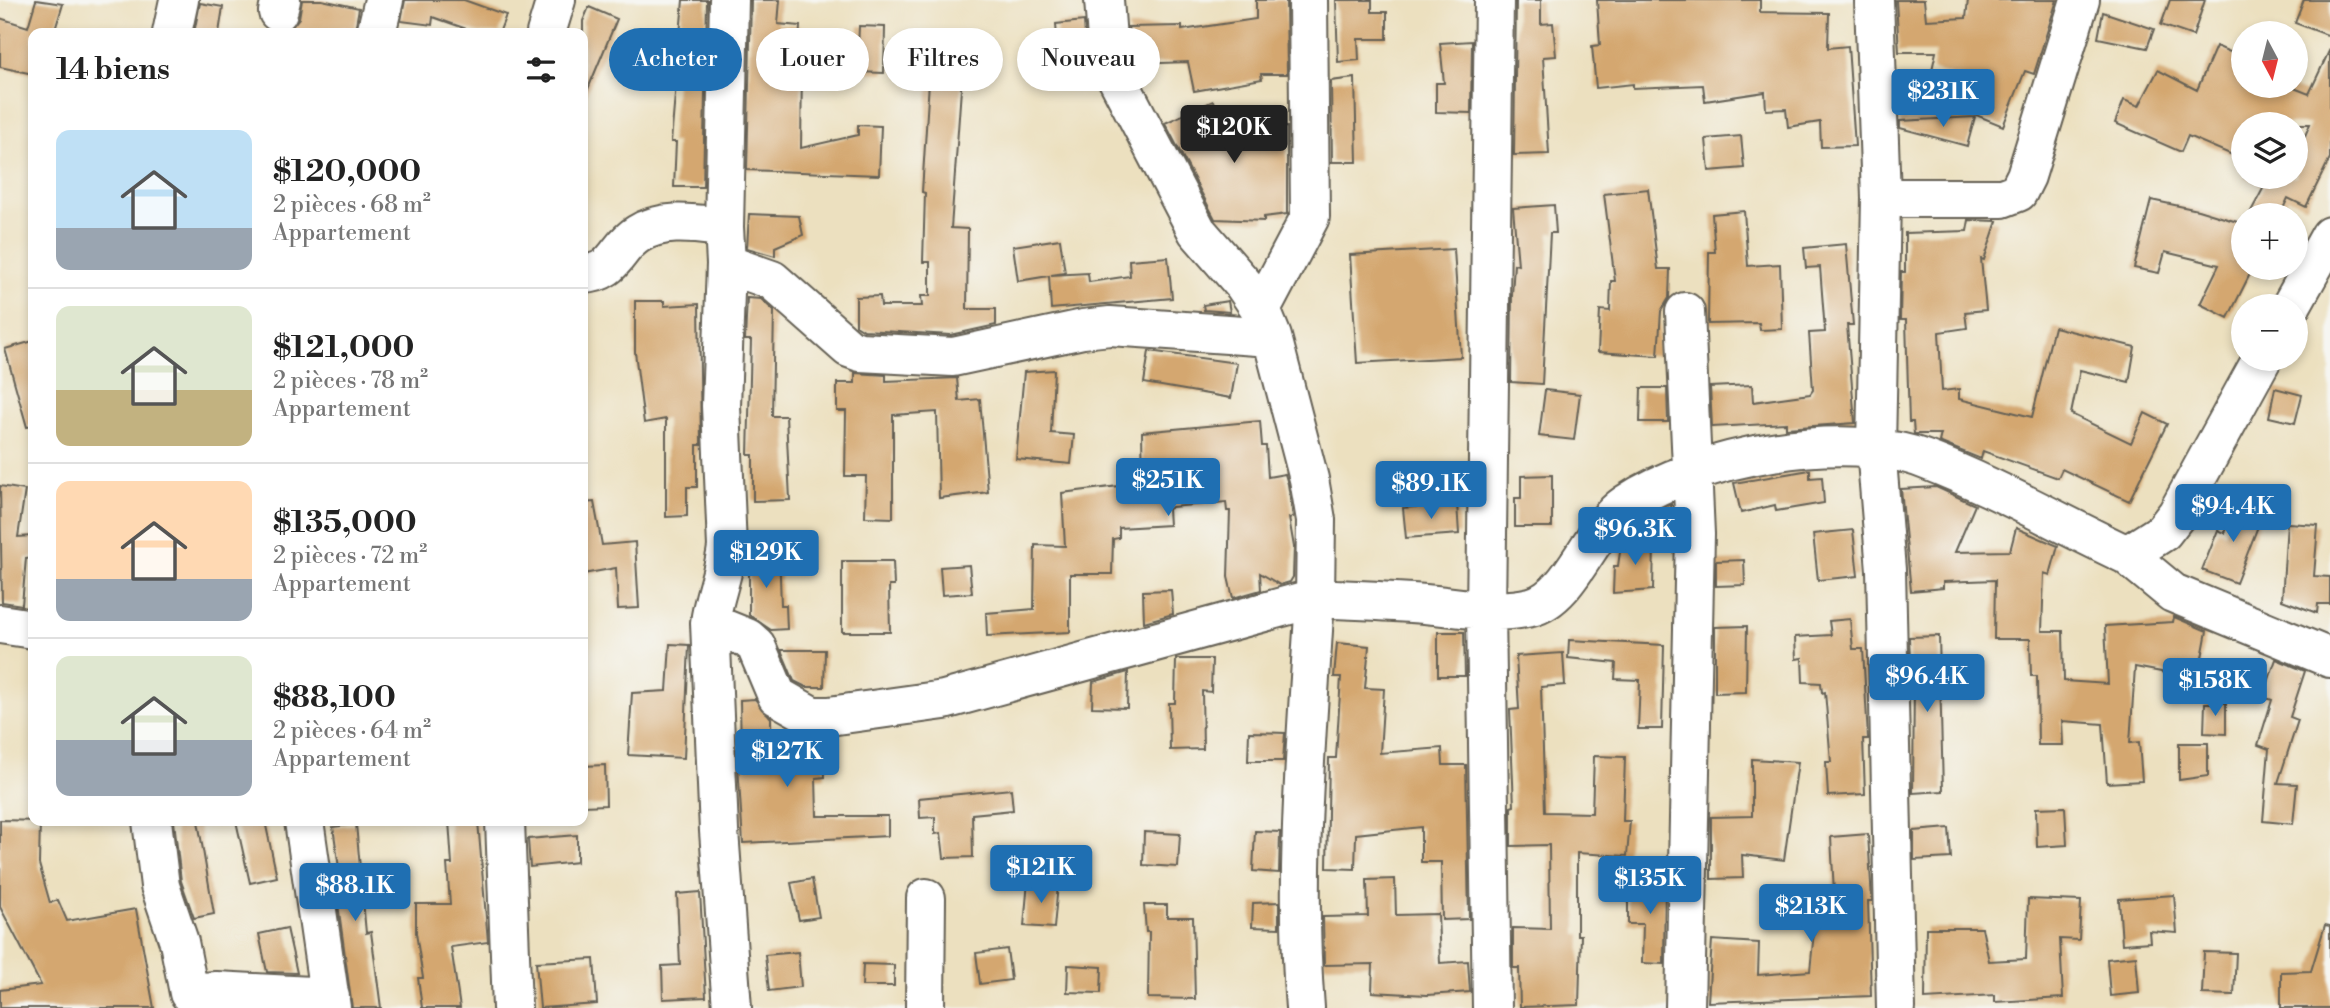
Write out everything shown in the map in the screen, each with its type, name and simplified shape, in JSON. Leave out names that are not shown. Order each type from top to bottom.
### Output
[{"type":"street","points":[[173,28],[179,0]]},
{"type":"street","points":[[377,28],[384,0]]},
{"type":"street","points":[[548,28],[556,0]]},
{"type":"street","points":[[729,0],[722,405],[727,547],[725,566],[713,597],[710,623],[719,831],[732,1008]]},
{"type":"street","points":[[1104,0],[1108,52],[1116,78],[1197,231],[1266,323],[1309,479],[1316,520],[1315,598],[1301,838],[1301,959],[1305,1008]]},
{"type":"street","points":[[1266,323],[1310,217],[1308,0]]},
{"type":"street","points":[[1492,1008],[1486,611],[1494,0]]},
{"type":"street","points":[[1881,198],[2002,198],[2018,192],[2026,176],[2080,0]]},
{"type":"street","points":[[1869,1],[1881,198],[1876,448],[1886,570],[1896,1008]]},
{"type":"street","points":[[588,273],[601,272],[636,234],[657,226],[686,223],[725,246],[772,280],[849,348],[860,352],[953,357],[1083,329],[1110,326],[1266,323]]},
{"type":"street","points":[[2298,294],[2330,236]]},
{"type":"street","points":[[1685,312],[1696,534],[1685,1008]]},
{"type":"street","points":[[2127,555],[2164,532],[2177,514],[2255,371]]},
{"type":"street","points":[[710,623],[747,638],[756,646],[777,696],[812,716],[944,700],[1315,598],[1486,611],[1531,607],[1547,600],[1611,516],[1628,503],[1693,470],[1740,457],[1788,450],[1876,448],[1925,459],[2127,555],[2173,593],[2330,658]]},
{"type":"street","points":[[0,624],[28,628]]},
{"type":"street","points":[[153,826],[160,886],[179,942],[189,1001],[216,991],[331,1002],[305,826]]},
{"type":"street","points":[[505,826],[512,1008]]},
{"type":"street","points":[[925,1008],[926,898]]},
{"type":"building","points":[[36,0],[63,4],[56,28],[28,28],[28,73],[0,67],[0,18],[28,27]]},
{"type":"building","points":[[302,0],[322,0],[359,8],[355,28],[291,28],[299,18]]},
{"type":"building","points":[[405,0],[464,0],[506,15],[501,28],[464,28],[433,17],[432,25],[401,21]]},
{"type":"building","points":[[683,0],[707,0],[706,28],[681,28]]},
{"type":"building","points":[[751,0],[780,0],[778,24],[800,28],[756,28],[756,91],[802,91],[801,148],[858,135],[858,125],[881,126],[879,175],[747,170]]},
{"type":"building","points":[[1256,0],[1286,0],[1287,74],[1261,74],[1262,79],[1194,91],[1188,62],[1160,63],[1160,28],[1128,27],[1182,26],[1182,30],[1256,19]]},
{"type":"building","points":[[1336,0],[1372,0],[1372,12],[1387,12],[1387,39],[1358,39],[1359,60],[1338,62]]},
{"type":"building","points":[[1516,0],[1541,0],[1541,24],[1553,23],[1556,56],[1543,57],[1549,154],[1514,155]]},
{"type":"building","points":[[1597,0],[1760,0],[1760,12],[1829,13],[1828,48],[1848,46],[1855,146],[1821,147],[1820,122],[1788,127],[1786,109],[1766,110],[1765,92],[1705,101],[1703,85],[1633,88],[1633,84],[1596,88],[1592,46],[1600,45]]},
{"type":"building","points":[[1896,0],[1924,0],[1926,20],[1966,18],[1968,0],[2057,0],[2034,74],[2025,71],[2003,126],[1971,113],[1982,83],[1932,70],[1936,52],[1899,52]]},
{"type":"building","points":[[2170,0],[2205,0],[2193,36],[2161,25]]},
{"type":"building","points":[[2304,0],[2330,0],[2330,36],[2308,28],[2308,21],[2296,21]]},
{"type":"building","points":[[200,3],[223,7],[220,28],[195,28]]},
{"type":"building","points":[[589,7],[617,19],[613,28],[609,28],[609,38],[588,89],[588,28],[583,28]]},
{"type":"building","points":[[2103,12],[2154,29],[2147,48],[2098,38]]},
{"type":"building","points":[[1084,21],[1084,28],[1056,28],[1056,24]]},
{"type":"building","points":[[885,27],[883,73],[869,72],[869,28],[859,28]]},
{"type":"building","points":[[1472,41],[1471,113],[1436,112],[1436,83],[1444,83],[1440,43]]},
{"type":"building","points":[[2216,46],[2231,52],[2231,98],[2308,98],[2330,49],[2330,158],[2308,203],[2298,203],[2288,198],[2286,203],[2255,203],[2263,189],[2308,189],[2308,112],[2231,112],[2231,154],[2188,136],[2181,152],[2115,123],[2124,100],[2139,106],[2158,70],[2197,90]]},
{"type":"building","points":[[1355,78],[1357,162],[1332,162],[1331,81]]},
{"type":"building","points":[[675,91],[705,91],[703,187],[674,187],[676,142],[671,142]]},
{"type":"building","points":[[928,91],[961,91],[951,228],[968,229],[967,309],[996,309],[996,325],[951,335],[864,330],[856,325],[856,297],[880,296],[881,306],[922,306],[921,296],[930,296],[930,262],[923,262],[925,193],[922,192]]},
{"type":"building","points":[[1213,101],[1225,128],[1287,127],[1287,214],[1264,217],[1264,221],[1215,219],[1165,123]]},
{"type":"building","points":[[1975,117],[1967,146],[1900,128],[1900,121]]},
{"type":"building","points":[[1741,136],[1744,168],[1709,171],[1706,139]]},
{"type":"building","points":[[1648,189],[1658,269],[1670,269],[1669,298],[1661,311],[1658,356],[1598,352],[1600,310],[1610,311],[1611,281],[1615,281],[1604,194]]},
{"type":"building","points":[[2151,200],[2231,220],[2231,280],[2247,280],[2240,294],[2231,294],[2231,312],[2228,318],[2200,304],[2219,265],[2165,252],[2159,273],[2134,268]]},
{"type":"building","points":[[1554,205],[1556,233],[1550,233],[1542,384],[1511,382],[1512,295],[1514,264],[1518,265],[1513,208]]},
{"type":"building","points":[[1744,211],[1748,266],[1780,264],[1782,329],[1760,330],[1759,323],[1708,324],[1709,252],[1715,252],[1712,214]]},
{"type":"building","points":[[749,214],[799,216],[803,235],[775,247],[775,256],[747,248]]},
{"type":"building","points":[[1969,220],[1997,221],[1984,260],[1981,259],[1986,310],[1965,312],[1967,328],[1939,332],[1942,391],[1959,389],[1959,399],[2032,417],[2054,327],[2135,347],[2129,382],[2080,370],[2071,414],[2131,443],[2145,413],[2167,424],[2129,501],[2062,469],[2058,478],[1983,451],[1981,459],[1939,442],[1941,434],[1914,434],[1913,422],[1909,422],[1906,320],[1900,320],[1901,272],[1905,272],[1905,233],[1967,231]]},
{"type":"building","points":[[1060,239],[1065,273],[1051,275],[1088,273],[1089,282],[1130,276],[1129,260],[1168,257],[1172,298],[1051,309],[1049,276],[1018,281],[1013,246]]},
{"type":"building","points":[[1846,244],[1853,325],[1847,325],[1855,423],[1786,428],[1786,423],[1712,427],[1710,387],[1752,385],[1753,402],[1810,394],[1813,390],[1809,333],[1825,332],[1820,267],[1806,268],[1804,248]]},
{"type":"building","points":[[1454,249],[1461,357],[1357,363],[1350,255]]},
{"type":"building","points":[[747,298],[761,299],[774,311],[772,416],[786,416],[790,500],[753,501],[753,455],[748,455],[751,340],[745,340]]},
{"type":"building","points":[[635,301],[664,301],[664,306],[699,304],[701,445],[697,445],[697,487],[687,487],[687,516],[666,517],[666,419],[644,423],[635,352]]},
{"type":"building","points":[[1228,301],[1230,312],[1204,310],[1203,305]]},
{"type":"building","points":[[28,342],[28,427],[27,427],[5,349]]},
{"type":"building","points":[[1149,351],[1237,363],[1231,398],[1144,383]]},
{"type":"building","points":[[1054,370],[1051,433],[1074,435],[1071,464],[1016,459],[1024,372]]},
{"type":"building","points":[[855,373],[886,375],[886,381],[957,378],[959,401],[980,399],[988,492],[939,498],[937,412],[893,415],[893,518],[865,517],[866,476],[845,476],[846,411],[837,411],[837,383],[855,383]]},
{"type":"building","points":[[1641,388],[1667,388],[1668,422],[1640,422]]},
{"type":"building","points":[[2275,388],[2302,395],[2295,423],[2269,417]]},
{"type":"building","points":[[1545,390],[1580,394],[1574,440],[1539,436]]},
{"type":"building","points":[[1260,421],[1262,446],[1266,446],[1268,477],[1285,474],[1288,484],[1293,517],[1289,518],[1294,547],[1293,577],[1290,582],[1280,585],[1260,573],[1261,590],[1233,598],[1228,577],[1230,511],[1227,511],[1226,502],[1172,507],[1168,509],[1169,525],[1119,528],[1119,538],[1113,539],[1112,574],[1070,574],[1070,632],[987,636],[986,613],[1034,609],[1035,545],[1065,546],[1062,493],[1143,483],[1142,432]]},
{"type":"building","points":[[1810,470],[1810,478],[1822,477],[1824,503],[1776,511],[1775,505],[1741,513],[1734,483]]},
{"type":"building","points":[[1552,475],[1552,527],[1515,527],[1515,498],[1521,498],[1521,476]]},
{"type":"building","points":[[0,486],[25,490],[18,537],[28,536],[22,605],[2,602]]},
{"type":"building","points":[[1936,487],[1975,505],[1955,552],[2010,551],[2016,528],[2058,546],[2050,575],[2044,573],[2042,631],[2063,631],[2064,681],[2108,684],[2105,626],[2173,622],[2174,617],[2207,631],[2198,679],[2135,667],[2130,743],[2139,742],[2142,781],[2107,783],[2103,724],[2062,721],[2063,745],[2038,745],[2037,676],[2031,676],[2030,639],[1994,639],[1995,580],[1943,582],[1943,588],[1911,591],[1901,489]]},
{"type":"building","points":[[594,502],[602,545],[635,542],[639,608],[618,609],[616,568],[588,573],[588,503]]},
{"type":"building","points":[[2236,502],[2261,511],[2257,521],[2260,521],[2236,583],[2202,570],[2218,530],[2225,533]]},
{"type":"building","points":[[1457,503],[1459,534],[1406,538],[1403,508]]},
{"type":"building","points":[[1671,504],[1673,534],[1644,538],[1643,520]]},
{"type":"building","points":[[2287,523],[2318,525],[2314,576],[2330,577],[2330,604],[2318,604],[2317,613],[2282,600]]},
{"type":"building","points":[[1853,530],[1858,576],[1818,580],[1813,534]]},
{"type":"building","points":[[1622,538],[1654,542],[1653,590],[1613,593],[1614,566],[1618,566]]},
{"type":"building","points":[[779,550],[781,605],[786,605],[787,629],[771,630],[749,615],[749,551]]},
{"type":"building","points":[[1744,560],[1745,585],[1716,586],[1716,561]]},
{"type":"building","points":[[842,561],[893,561],[894,586],[889,586],[890,632],[842,632]]},
{"type":"building","points":[[969,565],[972,593],[942,595],[940,567]]},
{"type":"building","points":[[1171,590],[1173,614],[1144,622],[1143,591]]},
{"type":"building","points":[[1850,619],[1853,649],[1863,649],[1868,739],[1863,739],[1865,794],[1828,796],[1826,762],[1831,762],[1825,692],[1822,693],[1821,683],[1803,682],[1802,658],[1796,659],[1795,637],[1831,635],[1829,621]]},
{"type":"building","points":[[1747,626],[1746,692],[1715,693],[1715,627]]},
{"type":"building","points":[[1438,632],[1464,632],[1465,676],[1438,676]]},
{"type":"building","points":[[1939,636],[1943,791],[1913,793],[1914,683],[1911,683],[1909,637]]},
{"type":"building","points":[[1569,640],[1664,645],[1662,729],[1638,729],[1640,680],[1615,679],[1616,663],[1568,658]]},
{"type":"building","points":[[1337,643],[1369,646],[1365,688],[1384,689],[1380,753],[1442,748],[1443,765],[1466,765],[1469,919],[1442,920],[1441,862],[1421,862],[1421,827],[1356,834],[1355,869],[1327,868],[1329,758],[1336,758],[1341,677],[1334,677]]},
{"type":"building","points":[[670,644],[689,645],[684,758],[628,755],[632,693],[667,691]]},
{"type":"building","points":[[781,650],[825,650],[824,687],[806,687],[794,681]]},
{"type":"building","points":[[1563,653],[1565,685],[1541,687],[1545,812],[1592,813],[1594,756],[1625,757],[1623,821],[1630,821],[1627,856],[1577,853],[1577,935],[1581,935],[1579,1005],[1520,1007],[1519,968],[1513,968],[1513,928],[1550,929],[1549,845],[1511,846],[1511,807],[1514,806],[1510,710],[1519,709],[1516,656]]},
{"type":"building","points":[[1176,659],[1212,659],[1211,692],[1202,691],[1203,749],[1170,750],[1169,703],[1175,703]]},
{"type":"building","points":[[2276,659],[2305,671],[2290,717],[2298,720],[2278,783],[2297,784],[2293,824],[2263,821],[2269,749],[2258,745],[2272,700],[2263,697]]},
{"type":"building","points":[[1128,672],[1127,708],[1092,707],[1093,682]]},
{"type":"building","points":[[755,699],[771,718],[771,747],[823,744],[825,777],[816,778],[817,816],[888,816],[888,836],[743,843],[737,749],[741,748],[740,700]]},
{"type":"building","points":[[2205,703],[2226,703],[2226,734],[2204,733]]},
{"type":"building","points":[[1249,732],[1285,733],[1283,761],[1248,761]]},
{"type":"building","points":[[2179,743],[2208,743],[2208,776],[2179,780]]},
{"type":"building","points":[[1752,759],[1798,762],[1784,860],[1742,855],[1743,878],[1711,879],[1711,817],[1752,816]]},
{"type":"building","points":[[605,765],[606,805],[588,806],[588,766]]},
{"type":"building","points":[[1011,789],[1013,810],[972,814],[973,857],[944,858],[941,833],[935,834],[935,817],[920,818],[919,798]]},
{"type":"building","points":[[2065,807],[2067,845],[2037,847],[2036,808]]},
{"type":"building","points":[[0,820],[28,821],[28,826],[40,826],[39,864],[50,903],[58,900],[67,921],[136,909],[154,1008],[0,1008],[0,990],[41,985],[0,907]]},
{"type":"building","points":[[175,826],[199,826],[214,914],[194,918],[181,881]]},
{"type":"building","points":[[237,826],[266,826],[277,877],[250,883]]},
{"type":"building","points":[[356,826],[366,933],[371,932],[381,1008],[352,1008],[336,889],[342,888],[333,827]]},
{"type":"building","points":[[449,826],[478,826],[488,942],[451,947],[460,1008],[422,1008],[418,978],[423,978],[416,933],[416,904],[450,904],[447,864],[452,864]]},
{"type":"building","points":[[1949,828],[1951,858],[1914,860],[1914,831]]},
{"type":"building","points":[[1255,831],[1280,832],[1279,873],[1253,871]]},
{"type":"building","points":[[1144,832],[1180,834],[1178,867],[1143,865]]},
{"type":"building","points":[[1868,834],[1872,901],[1868,901],[1871,996],[1708,1002],[1712,940],[1759,943],[1758,975],[1810,971],[1816,913],[1835,912],[1831,837]]},
{"type":"building","points":[[577,835],[577,862],[530,867],[528,839]]},
{"type":"building","points":[[1645,872],[1665,872],[1664,964],[1642,963],[1643,924],[1628,924],[1628,893],[1644,893]]},
{"type":"building","points":[[812,879],[819,917],[799,920],[791,883]]},
{"type":"building","points":[[1395,879],[1396,915],[1438,914],[1440,963],[1468,961],[1470,992],[1427,995],[1372,992],[1373,964],[1324,965],[1323,917],[1368,916],[1367,880]]},
{"type":"building","points":[[1028,881],[1058,884],[1054,928],[1024,926]]},
{"type":"building","points":[[700,892],[706,997],[663,999],[662,966],[680,965],[677,894]]},
{"type":"building","points":[[2174,895],[2177,933],[2149,931],[2150,942],[2122,944],[2119,899]]},
{"type":"building","points":[[2028,899],[2081,901],[2079,940],[2060,939],[2063,998],[1995,1002],[1995,995],[1925,999],[1926,928],[1982,928],[1989,961],[2026,959]]},
{"type":"building","points":[[1279,902],[1279,928],[1252,927],[1253,903]]},
{"type":"building","points":[[1144,905],[1167,905],[1167,917],[1193,917],[1195,999],[1148,998],[1149,932],[1146,932]]},
{"type":"building","points":[[2325,925],[2330,926],[2330,1008],[2281,1008],[2281,972],[2311,971]]},
{"type":"building","points":[[287,928],[297,973],[267,972],[259,934]]},
{"type":"building","points":[[1007,949],[1011,980],[980,984],[976,953]]},
{"type":"building","points":[[798,952],[801,987],[769,991],[765,955]]},
{"type":"building","points":[[2204,952],[2236,953],[2234,995],[2202,994]]},
{"type":"building","points":[[2136,956],[2139,993],[2110,996],[2107,959]]},
{"type":"building","points":[[594,959],[597,1004],[540,1008],[536,962]]},
{"type":"building","points":[[863,964],[894,965],[894,986],[862,986]]},
{"type":"building","points":[[1068,965],[1102,967],[1101,993],[1067,992]]}]
